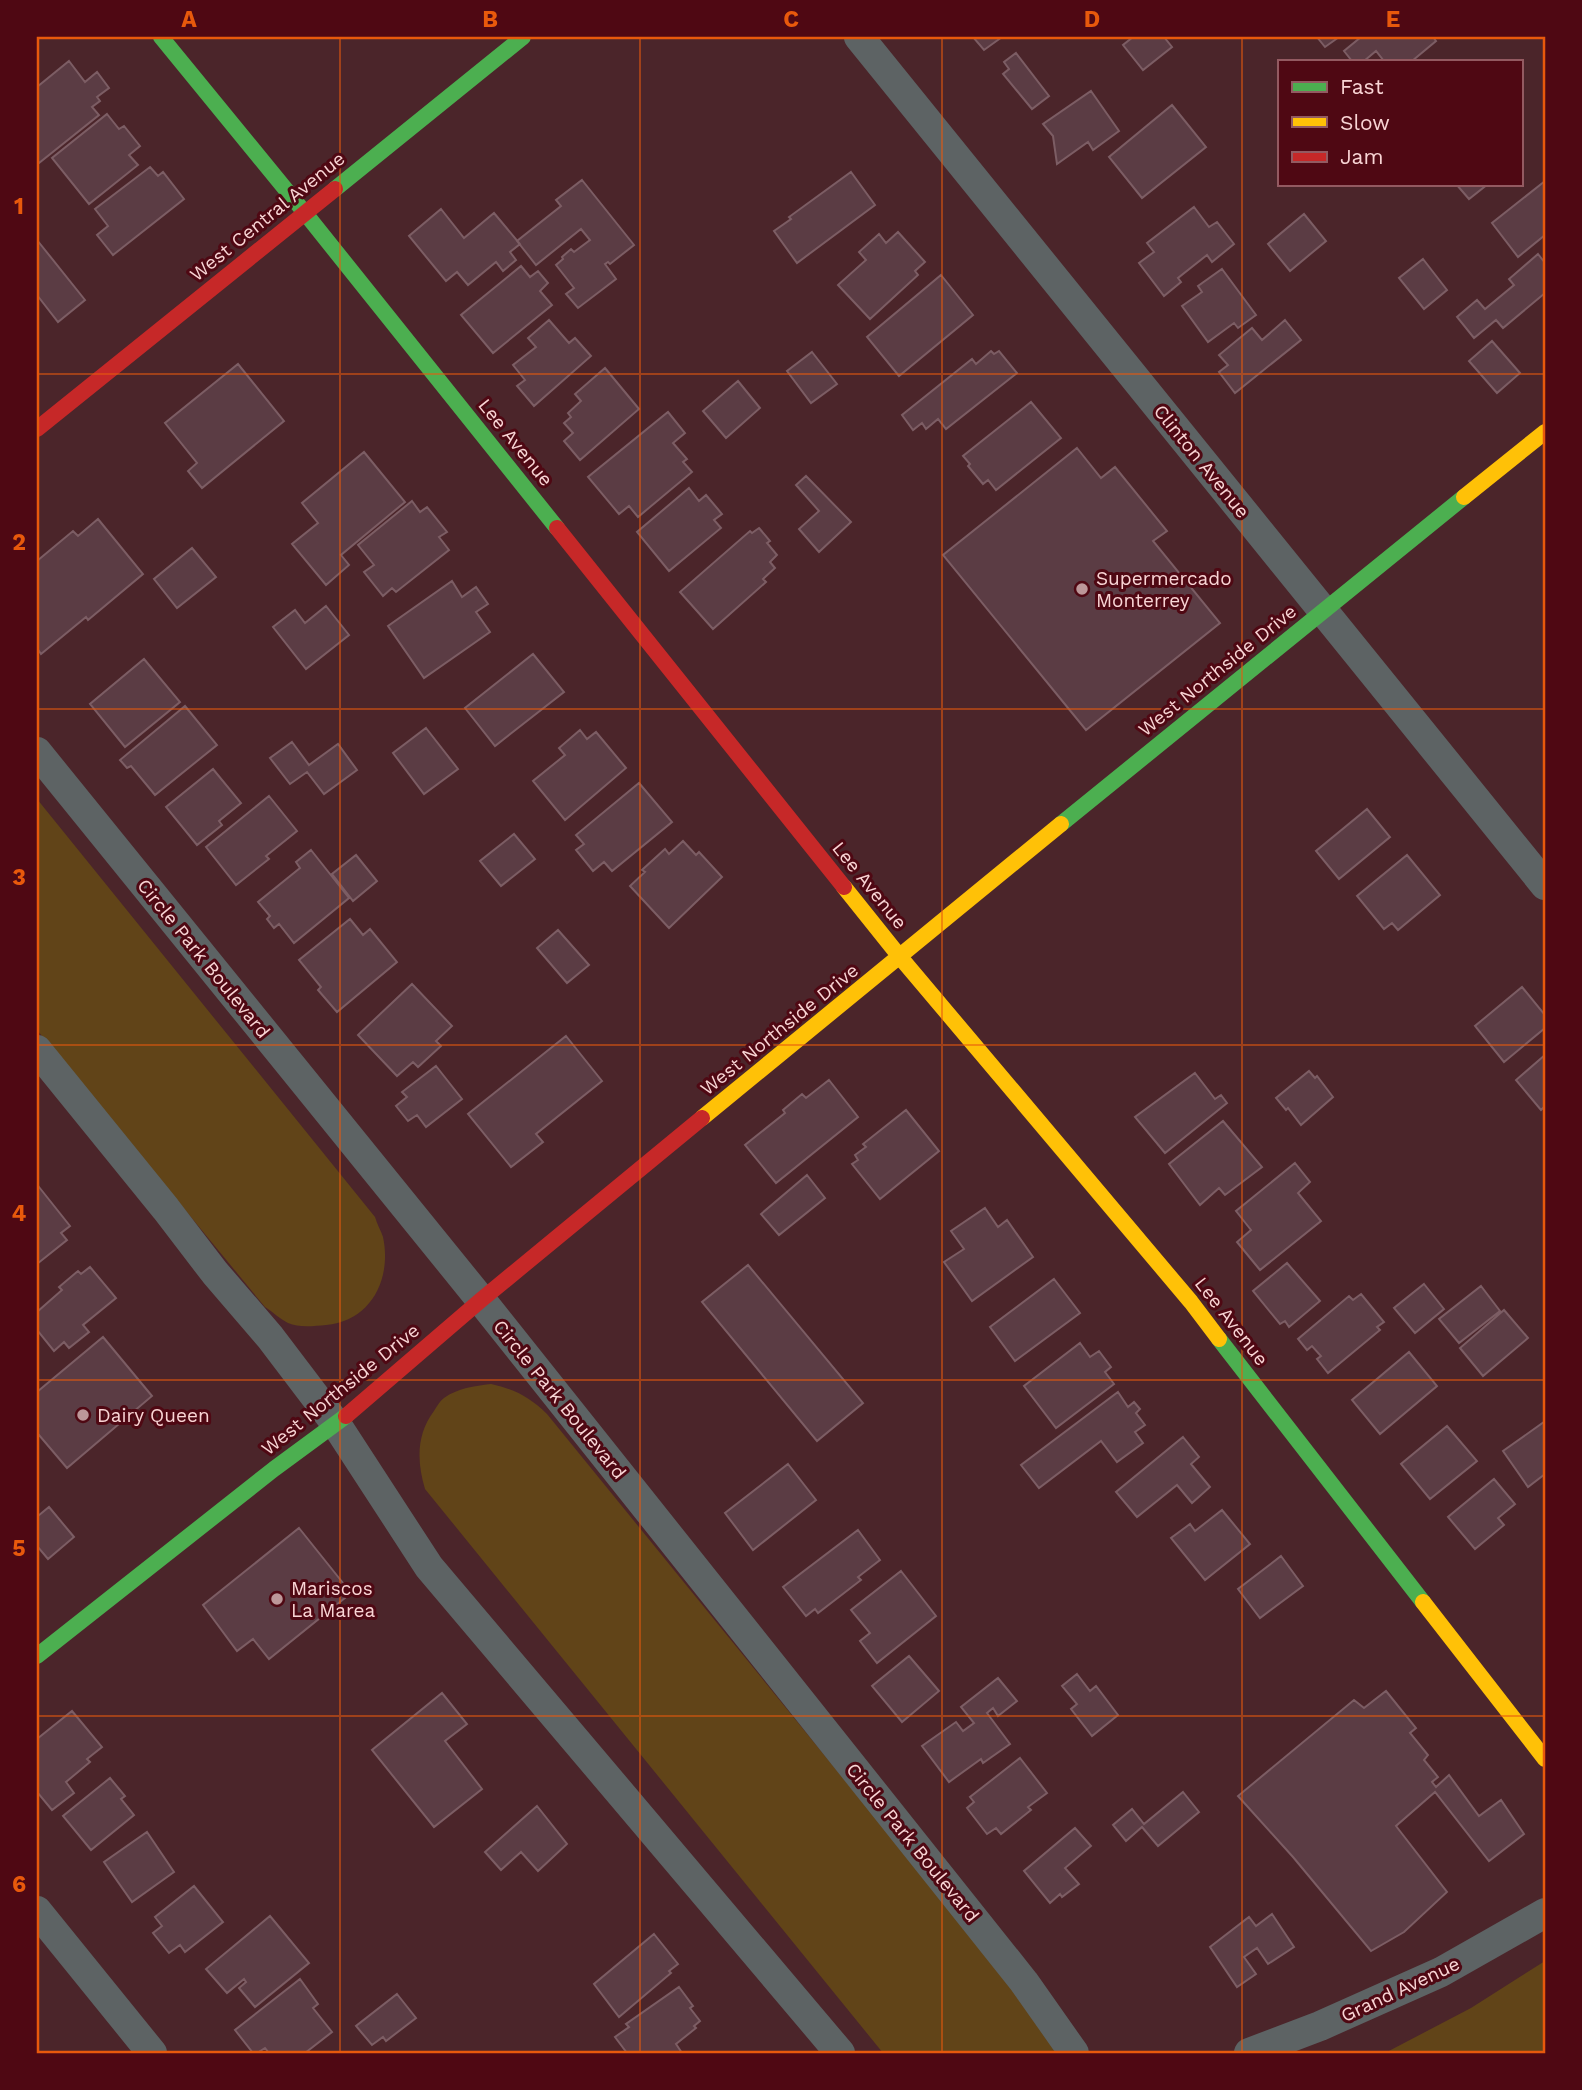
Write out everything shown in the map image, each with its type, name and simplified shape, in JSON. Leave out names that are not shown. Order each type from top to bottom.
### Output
[{"type":"street","name":"Lee Avenue","points":[[162,37],[900,957],[1191,1303],[1545,1759]]},
{"type":"street","name":"West Central Avenue","points":[[37,429],[523,37]]},
{"type":"street","name":"Clinton Avenue","points":[[859,37],[1545,885]]},
{"type":"street","name":"West Northside Drive","points":[[37,1656],[274,1469],[336,1424],[481,1300],[1323,610],[1545,432]]},
{"type":"street","name":"Circle Park Boulevard","points":[[37,752],[481,1300],[1024,1982],[1074,2053]]},
{"type":"street","points":[[37,1050],[215,1273],[270,1337],[336,1424],[429,1567],[840,2053]]},
{"type":"street","points":[[37,1911],[152,2053]]},
{"type":"street","name":"Grand Avenue","points":[[1249,2053],[1343,2017],[1441,1972],[1545,1913]]},
{"type":"shaded area","points":[[37,799],[375,1217],[383,1237],[384,1268],[375,1295],[355,1315],[342,1322],[302,1326],[288,1323],[265,1307],[37,1030]]},
{"type":"shaded area","points":[[491,1384],[521,1394],[547,1414],[1039,2019],[1056,2053],[883,2053],[425,1489],[420,1469],[420,1449],[428,1420],[440,1402],[449,1395],[466,1388]]},
{"type":"shaded area","points":[[1545,1961],[1545,2053],[1385,2053],[1471,2008]]},
{"type":"building","points":[[973,37],[1002,37],[984,50]]},
{"type":"building","points":[[1133,37],[1164,37],[1172,47],[1143,70],[1123,45]]},
{"type":"building","points":[[1317,37],[1339,37],[1325,47]]},
{"type":"building","points":[[1361,37],[1433,37],[1436,41],[1413,60],[1383,60],[1376,51],[1365,60],[1351,60],[1344,51]]},
{"type":"building","points":[[1016,53],[1049,96],[1032,109],[1003,74],[1009,69],[1004,62]]},
{"type":"building","points":[[69,61],[85,82],[97,72],[109,88],[97,97],[100,101],[92,107],[99,115],[39,163],[37,87]]},
{"type":"building","points":[[1091,91],[1119,131],[1093,150],[1088,142],[1057,164],[1053,136],[1043,124]]},
{"type":"building","points":[[1172,105],[1206,147],[1142,198],[1109,157]]},
{"type":"building","points":[[107,114],[119,129],[124,126],[140,146],[129,155],[138,165],[89,204],[52,158]]},
{"type":"building","points":[[150,167],[158,176],[163,172],[184,199],[113,255],[97,235],[108,226],[95,209]]},
{"type":"building","points":[[851,172],[875,205],[797,263],[774,231]]},
{"type":"building","points":[[582,180],[634,245],[610,264],[605,264],[616,279],[578,308],[566,294],[574,288],[556,265],[571,249],[574,252],[590,240],[581,229],[536,265],[517,241],[561,206],[556,200]]},
{"type":"building","points":[[1545,181],[1545,235],[1518,257],[1492,223]]},
{"type":"building","points":[[1458,186],[1485,186],[1469,199]]},
{"type":"building","points":[[1194,207],[1209,227],[1217,222],[1234,244],[1212,262],[1207,255],[1178,278],[1181,282],[1164,296],[1139,263],[1154,252],[1147,243]]},
{"type":"building","points":[[441,209],[464,238],[494,213],[520,244],[510,252],[516,260],[503,271],[496,262],[468,285],[457,272],[446,281],[409,236]]},
{"type":"building","points":[[1304,214],[1326,241],[1290,271],[1268,244]]},
{"type":"building","points":[[898,232],[925,262],[915,271],[918,275],[870,319],[838,285],[866,260],[859,252],[879,234],[886,243]]},
{"type":"building","points":[[37,240],[85,300],[58,322],[37,295]]},
{"type":"building","points":[[1538,254],[1545,263],[1545,293],[1503,328],[1496,320],[1474,338],[1457,317],[1477,300],[1485,309],[1514,285],[1509,279]]},
{"type":"building","points":[[1423,259],[1447,290],[1424,309],[1399,278]]},
{"type":"building","points":[[521,266],[530,277],[538,271],[548,283],[540,291],[552,305],[493,353],[461,315]]},
{"type":"building","points":[[1222,269],[1256,315],[1238,328],[1234,323],[1208,342],[1182,306],[1202,292],[1198,286]]},
{"type":"building","points":[[941,275],[973,315],[899,376],[867,337]]},
{"type":"building","points":[[549,320],[569,343],[575,338],[591,356],[534,406],[517,386],[525,380],[513,365],[536,347],[528,338]]},
{"type":"building","points":[[1285,320],[1301,340],[1235,393],[1219,372],[1228,365],[1219,355],[1252,328],[1262,340]]},
{"type":"building","points":[[1492,341],[1520,373],[1497,393],[1469,361]]},
{"type":"building","points":[[991,351],[994,354],[999,351],[1017,373],[946,429],[938,419],[926,429],[922,423],[913,430],[902,415],[972,359],[976,364]]},
{"type":"building","points":[[812,352],[837,384],[811,403],[787,371]]},
{"type":"building","points":[[238,364],[284,421],[202,488],[188,471],[197,463],[165,423]]},
{"type":"building","points":[[605,368],[639,409],[580,460],[564,441],[573,433],[564,423],[571,417],[568,413],[581,401],[575,394]]},
{"type":"building","points":[[738,381],[760,408],[726,438],[703,411]]},
{"type":"building","points":[[1031,402],[1061,438],[996,490],[988,480],[983,484],[963,456]]},
{"type":"building","points":[[668,412],[685,433],[673,443],[687,459],[683,462],[692,472],[638,517],[629,506],[619,514],[588,477]]},
{"type":"building","name":"Supermercado Monterrey","points":[[1077,448],[1101,478],[1115,467],[1167,531],[1153,541],[1220,623],[1086,730],[943,555]]},
{"type":"building","points":[[364,452],[405,502],[341,555],[349,565],[326,585],[292,544],[318,523],[302,503]]},
{"type":"building","points":[[806,476],[851,522],[819,552],[799,529],[819,511],[796,485]]},
{"type":"building","points":[[689,488],[699,501],[706,495],[722,514],[714,520],[721,528],[669,571],[637,532]]},
{"type":"building","points":[[412,501],[420,512],[427,507],[447,532],[439,537],[449,550],[396,592],[392,588],[383,596],[364,572],[374,565],[358,545]]},
{"type":"building","points":[[98,519],[143,574],[88,620],[86,617],[41,654],[37,648],[37,561],[73,531],[78,536]]},
{"type":"building","points":[[759,528],[777,555],[770,562],[775,568],[763,579],[766,582],[713,629],[680,592],[750,531],[752,533]]},
{"type":"building","points":[[192,548],[216,577],[177,608],[154,579]]},
{"type":"building","points":[[452,581],[462,597],[476,587],[488,604],[476,612],[490,632],[424,678],[388,626]]},
{"type":"building","points":[[326,606],[349,635],[306,669],[273,627],[295,610],[305,623]]},
{"type":"building","points":[[533,654],[564,692],[495,746],[465,708]]},
{"type":"building","points":[[144,659],[180,702],[125,747],[90,704]]},
{"type":"building","points":[[185,706],[217,745],[155,795],[131,766],[127,768],[120,760]]},
{"type":"building","points":[[426,728],[458,769],[424,794],[393,753]]},
{"type":"building","points":[[580,730],[587,739],[596,732],[626,768],[565,820],[533,781],[565,755],[559,748]]},
{"type":"building","points":[[292,742],[309,765],[338,744],[357,770],[324,794],[307,772],[290,784],[270,758]]},
{"type":"building","points":[[213,769],[241,803],[219,821],[222,825],[197,845],[166,807]]},
{"type":"building","points":[[639,783],[672,822],[612,871],[604,862],[593,871],[576,850],[584,844],[576,835]]},
{"type":"building","points":[[269,796],[297,831],[266,856],[269,859],[236,885],[206,847]]},
{"type":"building","points":[[1367,809],[1390,837],[1339,879],[1316,851]]},
{"type":"building","points":[[514,834],[535,859],[501,886],[480,861]]},
{"type":"building","points":[[683,841],[696,855],[699,852],[722,877],[669,928],[630,886],[645,872],[642,870],[665,849],[669,854]]},
{"type":"building","points":[[311,850],[349,898],[294,943],[279,924],[274,928],[267,919],[270,916],[258,902],[300,868],[296,862]]},
{"type":"building","points":[[356,855],[377,881],[353,901],[332,874]]},
{"type":"building","points":[[1407,855],[1440,895],[1398,930],[1392,923],[1384,929],[1357,896]]},
{"type":"building","points":[[350,919],[363,935],[370,929],[397,962],[337,1012],[318,990],[321,987],[299,960]]},
{"type":"building","points":[[558,930],[589,965],[567,983],[537,948]]},
{"type":"building","points":[[412,984],[452,1026],[436,1041],[441,1046],[418,1067],[413,1062],[397,1076],[358,1035]]},
{"type":"building","points":[[1522,987],[1545,1015],[1545,1028],[1504,1062],[1475,1026]]},
{"type":"building","points":[[566,1036],[602,1081],[536,1134],[543,1142],[511,1167],[468,1114]]},
{"type":"building","points":[[1545,1055],[1545,1106],[1541,1110],[1516,1080]]},
{"type":"building","points":[[436,1066],[462,1099],[426,1127],[417,1115],[408,1121],[396,1106],[407,1097],[402,1092]]},
{"type":"building","points":[[1309,1071],[1315,1078],[1317,1076],[1333,1097],[1301,1125],[1276,1098]]},
{"type":"building","points":[[1195,1073],[1215,1099],[1221,1095],[1227,1103],[1165,1153],[1135,1117]]},
{"type":"building","points":[[829,1080],[858,1117],[776,1183],[745,1145],[785,1113],[783,1110],[802,1094],[806,1098]]},
{"type":"building","points":[[906,1110],[939,1151],[880,1199],[852,1164],[858,1160],[855,1155],[866,1147],[863,1144]]},
{"type":"building","points":[[1223,1121],[1262,1167],[1225,1195],[1219,1188],[1200,1205],[1169,1164]]},
{"type":"building","points":[[1295,1163],[1310,1182],[1298,1193],[1321,1221],[1260,1270],[1237,1242],[1251,1230],[1236,1211]]},
{"type":"building","points":[[807,1175],[825,1198],[779,1235],[761,1214]]},
{"type":"building","points":[[39,1187],[70,1226],[61,1233],[67,1240],[37,1264],[37,1189]]},
{"type":"building","points":[[985,1208],[998,1227],[1007,1220],[1033,1257],[972,1301],[944,1262],[964,1249],[951,1231]]},
{"type":"building","points":[[1287,1263],[1320,1301],[1289,1327],[1285,1321],[1280,1324],[1253,1291]]},
{"type":"building","points":[[748,1265],[863,1403],[817,1441],[702,1302]]},
{"type":"building","points":[[90,1267],[116,1298],[83,1325],[89,1332],[69,1348],[64,1342],[54,1351],[37,1330],[37,1312],[62,1290],[59,1287],[78,1271],[81,1274]]},
{"type":"building","points":[[1054,1279],[1080,1313],[1015,1361],[990,1327]]},
{"type":"building","points":[[1424,1284],[1444,1309],[1415,1333],[1394,1308]]},
{"type":"building","points":[[1481,1286],[1500,1311],[1459,1343],[1439,1319]]},
{"type":"building","points":[[1361,1294],[1384,1322],[1377,1327],[1380,1330],[1328,1373],[1317,1359],[1321,1356],[1312,1346],[1307,1350],[1298,1339],[1349,1296],[1353,1300]]},
{"type":"building","points":[[1504,1310],[1528,1338],[1483,1376],[1460,1348]]},
{"type":"building","name":"Dairy Queen","points":[[103,1337],[152,1396],[67,1468],[39,1435],[37,1437],[37,1392]]},
{"type":"building","points":[[1080,1343],[1090,1357],[1099,1351],[1111,1367],[1105,1372],[1114,1384],[1056,1428],[1024,1386]]},
{"type":"building","points":[[1409,1352],[1437,1386],[1380,1434],[1352,1400]]},
{"type":"building","points":[[1118,1392],[1128,1407],[1134,1402],[1140,1409],[1136,1413],[1145,1425],[1135,1432],[1143,1443],[1117,1462],[1101,1441],[1039,1488],[1021,1465]]},
{"type":"building","points":[[1544,1422],[1545,1474],[1528,1487],[1503,1451]]},
{"type":"building","points":[[1447,1426],[1477,1461],[1430,1499],[1401,1464]]},
{"type":"building","points":[[1183,1437],[1199,1457],[1191,1464],[1210,1487],[1192,1503],[1177,1485],[1137,1517],[1116,1492]]},
{"type":"building","points":[[788,1464],[816,1500],[753,1550],[725,1513]]},
{"type":"building","points":[[1494,1479],[1515,1504],[1498,1518],[1504,1525],[1475,1549],[1448,1517]]},
{"type":"building","points":[[49,1507],[74,1537],[48,1559],[37,1546],[37,1514],[38,1516]]},
{"type":"building","points":[[1222,1510],[1250,1544],[1205,1580],[1171,1538],[1190,1524],[1195,1531]]},
{"type":"building","name":"Mariscos La Marea","points":[[299,1528],[351,1593],[269,1659],[253,1639],[237,1651],[203,1605]]},
{"type":"building","points":[[858,1530],[880,1560],[858,1577],[861,1580],[818,1613],[815,1609],[806,1616],[783,1587]]},
{"type":"building","points":[[1281,1556],[1303,1586],[1260,1618],[1238,1589]]},
{"type":"building","points":[[901,1571],[936,1616],[877,1663],[860,1641],[870,1633],[851,1610]]},
{"type":"building","points":[[909,1656],[939,1691],[902,1722],[872,1686]]},
{"type":"building","points":[[1077,1674],[1090,1691],[1096,1686],[1118,1715],[1092,1736],[1071,1709],[1077,1704],[1062,1686]]},
{"type":"building","points":[[998,1678],[1017,1701],[998,1716],[993,1708],[987,1713],[1010,1744],[983,1763],[981,1759],[949,1782],[922,1746],[956,1722],[963,1731],[974,1723],[961,1707]]},
{"type":"building","points":[[1386,1691],[1416,1728],[1410,1733],[1428,1755],[1424,1760],[1438,1777],[1432,1782],[1436,1787],[1449,1775],[1479,1816],[1501,1800],[1524,1834],[1489,1861],[1435,1792],[1396,1826],[1447,1892],[1404,1932],[1371,1951],[1238,1796],[1354,1700],[1364,1708]]},
{"type":"building","points":[[442,1693],[467,1724],[445,1741],[482,1789],[434,1827],[372,1750]]},
{"type":"building","points":[[72,1711],[102,1747],[87,1759],[90,1762],[66,1782],[74,1793],[52,1810],[37,1792],[37,1739]]},
{"type":"building","points":[[1020,1758],[1047,1793],[1028,1807],[1031,1810],[1001,1834],[996,1828],[987,1834],[967,1808],[974,1802],[970,1797]]},
{"type":"building","points":[[110,1778],[125,1796],[121,1799],[134,1815],[91,1850],[63,1816]]},
{"type":"building","points":[[1183,1792],[1199,1812],[1158,1846],[1142,1827],[1126,1841],[1113,1825],[1132,1809],[1144,1824]]},
{"type":"building","points":[[537,1806],[567,1844],[538,1871],[521,1852],[501,1870],[485,1852]]},
{"type":"building","points":[[1075,1828],[1091,1846],[1065,1868],[1079,1884],[1050,1903],[1024,1871]]},
{"type":"building","points":[[147,1832],[174,1872],[132,1902],[104,1862]]},
{"type":"building","points":[[194,1886],[223,1922],[185,1952],[180,1945],[169,1953],[153,1933],[162,1926],[155,1917]]},
{"type":"building","points":[[1272,1914],[1294,1947],[1268,1964],[1257,1948],[1244,1957],[1256,1974],[1237,1987],[1210,1947],[1249,1917],[1256,1926]]},
{"type":"building","points":[[270,1916],[309,1963],[255,2007],[239,1988],[246,1982],[244,1979],[227,1993],[206,1969]]},
{"type":"building","points":[[654,1934],[678,1964],[619,2017],[594,1984]]},
{"type":"building","points":[[300,1979],[318,2004],[313,2008],[332,2032],[305,2053],[269,2053],[265,2048],[253,2053],[235,2030]]},
{"type":"building","points":[[679,1987],[700,2021],[694,2026],[696,2028],[676,2044],[682,2053],[627,2053],[615,2037],[629,2027],[626,2024]]},
{"type":"building","points":[[397,1994],[416,2018],[386,2041],[383,2037],[372,2045],[356,2026]]},
{"type":"traffic: fast","points":[[161,37],[557,528]]},
{"type":"traffic: fast","points":[[335,189],[523,37]]},
{"type":"traffic: fast","points":[[1061,824],[1464,497]]},
{"type":"traffic: fast","points":[[1219,1339],[1423,1602]]},
{"type":"traffic: fast","points":[[37,1656],[274,1469],[346,1416]]},
{"type":"traffic: slow","points":[[1464,497],[1545,432]]},
{"type":"traffic: slow","points":[[702,1118],[1061,824]]},
{"type":"traffic: slow","points":[[844,887],[1219,1339]]},
{"type":"traffic: slow","points":[[1423,1602],[1545,1759]]},
{"type":"traffic: jam","points":[[37,429],[335,189]]},
{"type":"traffic: jam","points":[[557,528],[844,887]]},
{"type":"traffic: jam","points":[[346,1416],[481,1300],[702,1118]]},
{"type":"place","name":"Supermercado Monterrey","points":[[1082,589]]},
{"type":"place","name":"Dairy Queen","points":[[83,1415]]},
{"type":"place","name":"Mariscos La Marea","points":[[277,1599]]}]
